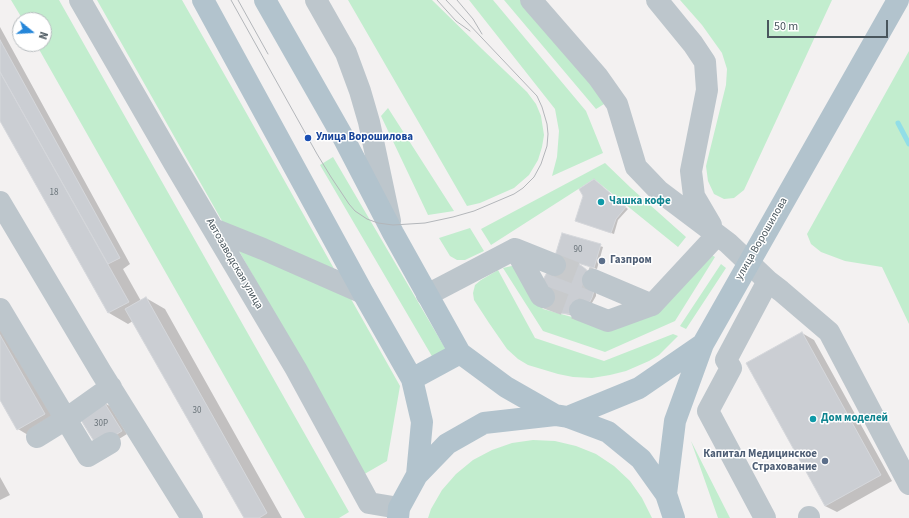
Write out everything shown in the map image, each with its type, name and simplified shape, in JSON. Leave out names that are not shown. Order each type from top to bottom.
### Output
[{"type":"main road","points":[[203,0],[363,293],[412,379],[422,422],[417,475]]},
{"type":"main road","points":[[265,0],[343,137],[393,234],[460,353],[506,387],[561,416],[608,432],[642,459],[666,494],[674,518]]},
{"type":"main road","name":"улица Ворошилова","points":[[561,416],[639,388],[702,344],[898,0]]},
{"type":"main road","points":[[666,494],[675,421],[702,344]]},
{"type":"main road","points":[[412,379],[460,353]]},
{"type":"main road","points":[[399,513],[417,475],[447,444],[484,423],[561,416]]},
{"type":"street","name":"Автозаводская улица","points":[[80,0],[296,370],[366,511],[399,513]]},
{"type":"street","points":[[316,0],[346,53],[360,91],[369,122],[393,234]]},
{"type":"street","points":[[531,0],[598,77],[617,104],[636,167],[659,191],[728,243],[768,281],[829,332],[909,484]]},
{"type":"street","points":[[656,0],[705,62],[707,90],[691,171],[694,196],[716,235]]},
{"type":"street","points":[[0,202],[111,387],[192,518]]},
{"type":"street","points":[[214,229],[363,293]]},
{"type":"street","points":[[580,310],[608,320],[652,305],[716,235]]},
{"type":"street","points":[[514,249],[541,296],[544,297]]},
{"type":"street","points":[[427,295],[514,249],[555,265]]},
{"type":"street","points":[[593,280],[652,305]]},
{"type":"street","points":[[765,518],[708,411],[730,368],[726,360],[768,281]]},
{"type":"street","points":[[0,309],[88,456],[110,444]]},
{"type":"street","points":[[37,437],[66,419],[111,387]]},
{"type":"green space","points":[[11,0],[59,0],[349,512],[339,518],[305,518],[41,52],[52,52],[52,12],[18,12]]},
{"type":"green space","points":[[97,0],[182,0],[400,386],[387,461],[361,476],[252,274]]},
{"type":"green space","points":[[348,0],[432,0],[527,92],[536,104],[541,116],[544,135],[538,160],[529,175],[514,188],[480,203],[467,206]]},
{"type":"green space","points":[[469,0],[493,0],[586,111],[603,153],[552,176],[557,157],[559,131],[555,109]]},
{"type":"green space","points":[[504,0],[526,0],[609,101],[596,109]]},
{"type":"green space","points":[[680,0],[832,0],[744,190],[734,198],[724,199],[714,194],[708,181],[706,166],[726,85],[727,69],[722,53],[702,25]]},
{"type":"green space","points":[[909,51],[909,324],[882,267],[845,261],[821,252],[811,244],[807,234]]},
{"type":"green space","points":[[388,108],[454,211],[428,215],[381,116]]},
{"type":"green space","points":[[333,157],[445,348],[443,357],[433,358],[320,165]]},
{"type":"green space","points":[[605,163],[686,237],[678,247],[594,179],[491,245],[481,229]]},
{"type":"green space","points":[[470,228],[484,251],[465,260],[457,260],[450,256],[439,238]]},
{"type":"green space","points":[[710,254],[715,257],[675,321],[605,352],[543,331],[503,268],[516,265],[543,309],[615,329]]},
{"type":"green space","points":[[721,264],[726,268],[686,329],[680,326]]},
{"type":"green space","points":[[498,270],[535,338],[604,361],[673,334],[678,336],[659,355],[649,361],[626,371],[610,375],[592,378],[573,377],[528,365],[518,359],[507,349],[474,300],[473,293],[475,285]]},
{"type":"green space","points":[[533,440],[555,441],[576,446],[596,454],[614,466],[630,481],[642,498],[652,518],[428,518],[431,509],[442,490],[456,474],[473,460],[492,450],[512,443]]},
{"type":"green space","points":[[691,441],[730,518],[718,518]]},
{"type":"building","points":[[0,40],[120,258],[108,264],[0,72]]},
{"type":"building","points":[[0,72],[129,302],[108,313],[0,121]]},
{"type":"building","name":"Чашка кофе","points":[[594,179],[626,207],[616,219],[611,233],[575,221],[583,196],[579,189]]},
{"type":"building","points":[[562,233],[601,244],[594,268],[555,256]]},
{"type":"building","points":[[568,262],[578,264],[586,270],[592,278],[594,288],[592,298],[586,306],[578,312],[568,314],[558,312],[550,306],[544,298],[542,288],[544,278],[550,270],[558,264]]},
{"type":"building","points":[[146,297],[267,513],[259,518],[244,518],[125,309]]},
{"type":"building","name":"Дом моделей","points":[[802,332],[881,475],[825,506],[746,363]]},
{"type":"building","points":[[0,335],[45,414],[17,430],[0,400]]},
{"type":"building","points":[[104,402],[122,431],[97,446],[79,417]]},
{"type":"waterway","points":[[898,123],[909,144]]},
{"type":"tunnel","points":[[555,265],[593,280]]},
{"type":"tunnel","points":[[544,297],[580,310]]},
{"type":"tram line","points":[[231,0],[317,154],[349,204],[355,211],[367,219],[378,223],[393,225],[425,223],[453,217],[474,211],[514,194],[523,188],[534,177],[541,164],[547,146],[547,124],[537,96],[446,0]]},
{"type":"tram line","points":[[238,0],[268,54]]},
{"type":"tram line","points":[[437,0],[456,21],[470,31]]},
{"type":"tram line","points":[[457,0],[473,19],[482,34]]},
{"type":"place","name":"Улица Ворошилова","points":[[308,138]]},
{"type":"place","name":"Чашка кофе","points":[[601,202]]},
{"type":"place","name":"Газпром","points":[[602,261]]},
{"type":"place","name":"Дом моделей","points":[[813,419]]},
{"type":"place","name":"Капитал Медицинское Страхование","points":[[825,461]]}]
